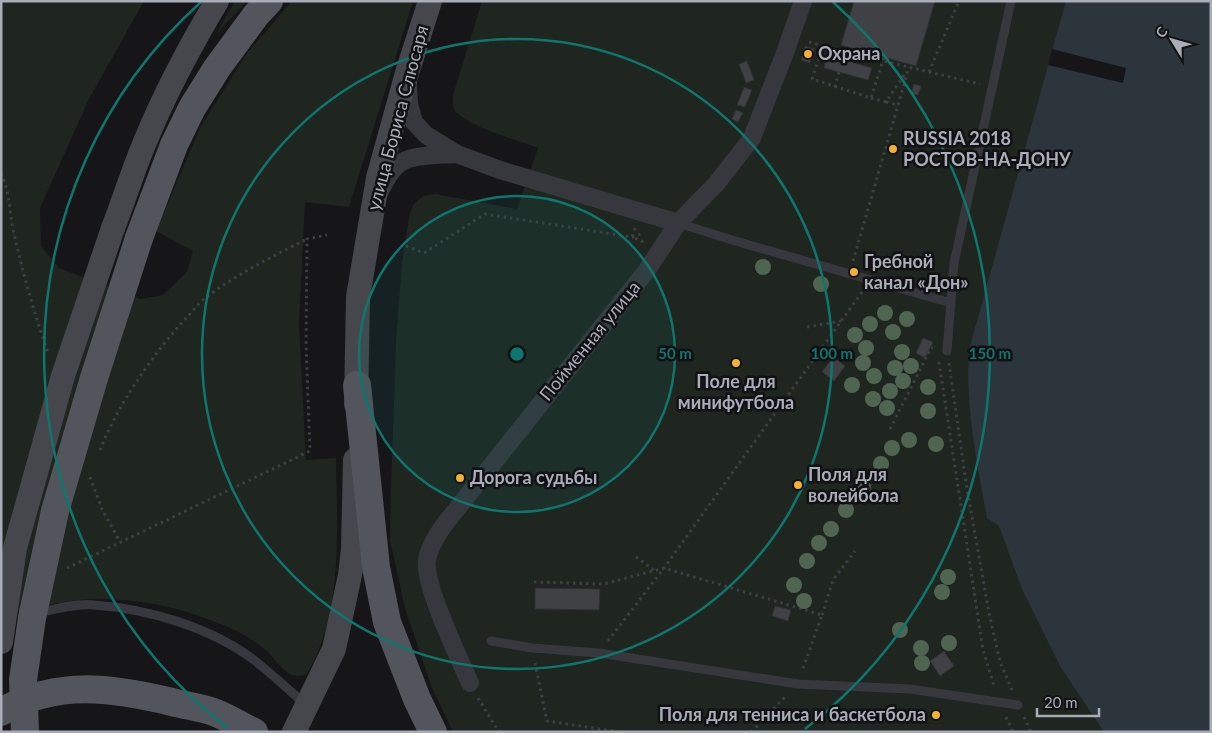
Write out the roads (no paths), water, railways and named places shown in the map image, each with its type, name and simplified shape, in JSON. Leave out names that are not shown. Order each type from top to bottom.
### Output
[{"type":"main road","points":[[4,629],[15,548],[63,376],[113,228],[138,159],[163,102],[195,38],[217,1]]},
{"type":"main road","points":[[24,732],[24,680],[30,627],[55,511],[94,378],[139,238],[174,145],[192,108],[217,68],[256,15],[269,1]]},
{"type":"main road","name":"улица Бориса Слюсаря","points":[[306,705],[334,649],[350,575],[353,549],[358,297],[378,178],[407,73],[430,1]]},
{"type":"main road","points":[[357,385],[376,567],[388,622],[417,699],[433,732]]},
{"type":"main road","points":[[1,712],[36,696],[65,690],[102,689],[125,692],[216,712],[254,732]]},
{"type":"main road","points":[[294,732],[306,705]]},
{"type":"street","name":"Пойменная улица","points":[[470,684],[430,584],[427,560],[432,544],[444,525],[647,270],[678,223],[716,184],[752,138],[803,1]]},
{"type":"street","points":[[407,73],[409,104],[414,122],[426,136],[457,154],[500,170],[678,223]]},
{"type":"street","points":[[373,206],[386,178],[403,161],[430,155],[457,154]]},
{"type":"lane","points":[[947,352],[954,263],[1011,1]]},
{"type":"lane","points":[[678,223],[951,303]]},
{"type":"lane","points":[[19,618],[50,610],[93,604],[171,620],[205,631],[235,647],[254,660],[306,705]]},
{"type":"lane","points":[[492,642],[532,648],[599,653],[798,684],[910,689],[1018,705]]},
{"type":"place","name":"Охрана","points":[[808,54]]},
{"type":"place","name":"RUSSIA 2018 РОСТОВ-НА-ДОНУ","points":[[893,149]]},
{"type":"place","name":"Гребной канал «Дон»","points":[[854,272]]},
{"type":"place","name":"Поле для минифутбола","points":[[736,363]]},
{"type":"place","name":"Дорога судьбы","points":[[460,478]]},
{"type":"place","name":"Поля для волейбола","points":[[798,485]]},
{"type":"place","name":"Поля для тенниса и баскетбола","points":[[936,715]]}]
